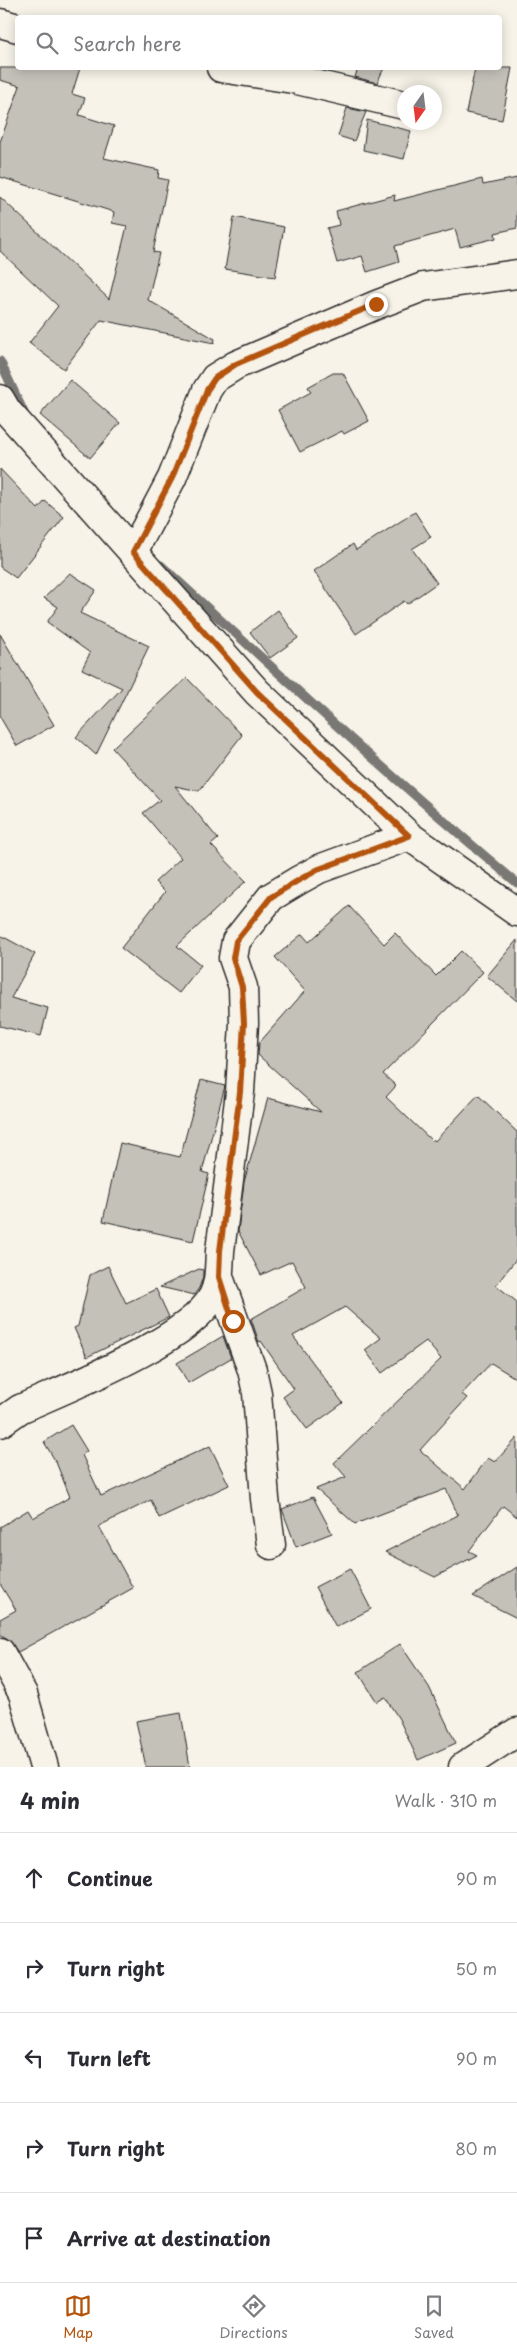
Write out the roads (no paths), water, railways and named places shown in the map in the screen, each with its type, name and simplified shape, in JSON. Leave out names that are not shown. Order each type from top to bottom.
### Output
[{"type":"street","points":[[0,23],[15,27]]},
{"type":"street","points":[[234,70],[293,79],[397,103]]},
{"type":"street","points":[[133,552],[172,478],[205,395],[215,378],[236,364],[376,304],[423,287],[517,274]]},
{"type":"street","points":[[0,399],[7,411],[257,692],[409,836],[517,912]]},
{"type":"street","points":[[0,1423],[20,1410],[153,1346],[194,1320],[206,1307],[214,1294],[219,1277],[220,1251],[240,1092],[244,1023],[242,987],[233,958],[236,941],[271,897],[299,880],[319,869],[409,836]]},
{"type":"street","points":[[219,1277],[252,1370],[257,1393],[265,1499],[271,1546]]},
{"type":"street","points":[[0,1652],[24,1694],[44,1767]]},
{"type":"street","points":[[463,1767],[517,1732]]},
{"type":"waterway","points":[[0,361],[26,417]]},
{"type":"waterway","points":[[161,565],[382,766],[517,883]]}]
